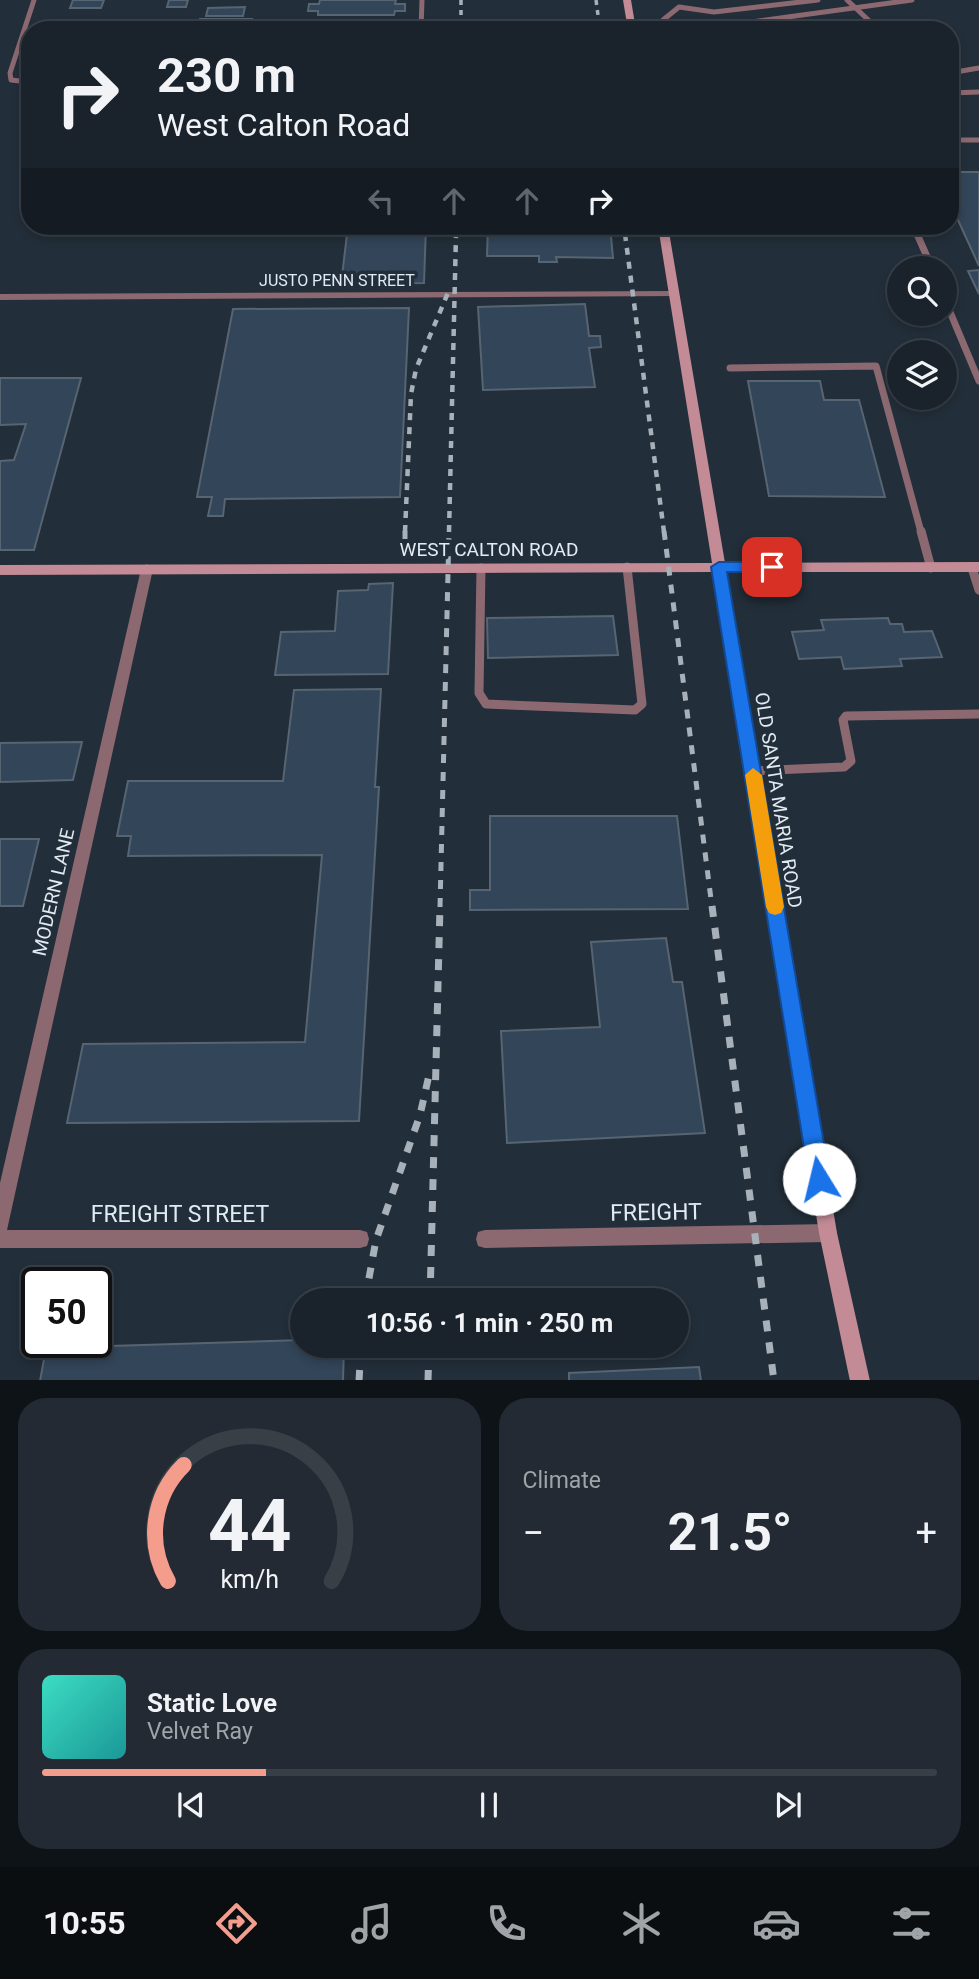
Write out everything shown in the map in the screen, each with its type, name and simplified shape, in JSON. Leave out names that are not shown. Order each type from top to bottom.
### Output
[{"type":"main road","points":[[627,0],[630,21]]},
{"type":"main road","name":"OLD SANTA MARIA ROAD","points":[[664,235],[828,1233],[860,1380]]},
{"type":"main road","name":"WEST CALTON ROAD","points":[[0,570],[975,568]]},
{"type":"street","name":"JUSTO PENN STREET","points":[[0,297],[674,294]]},
{"type":"street","name":"MODERN LANE","points":[[0,1224],[147,569]]},
{"type":"street","name":"FREIGHT","points":[[485,1239],[828,1233]]},
{"type":"street","name":"FREIGHT STREET","points":[[0,1239],[360,1239]]},
{"type":"lane","points":[[27,21],[34,0]]},
{"type":"lane","points":[[421,21],[422,0]]},
{"type":"lane","points":[[663,21],[679,3],[714,12],[818,0]]},
{"type":"lane","points":[[847,0],[869,21]]},
{"type":"lane","points":[[759,21],[912,0]]},
{"type":"lane","points":[[21,40],[10,74],[11,80],[21,81]]},
{"type":"lane","points":[[959,71],[979,68]]},
{"type":"lane","points":[[959,93],[979,92]]},
{"type":"lane","points":[[959,140],[979,140]]},
{"type":"lane","points":[[918,235],[927,256]]},
{"type":"lane","points":[[956,326],[979,382]]},
{"type":"lane","points":[[730,368],[876,366],[932,568]]},
{"type":"lane","points":[[481,568],[479,693],[486,704],[635,710],[642,704],[627,567]]},
{"type":"lane","points":[[975,568],[979,590]]},
{"type":"lane","points":[[753,771],[844,767],[851,761],[843,720],[846,716],[979,714]]},
{"type":"building","points":[[73,0],[104,0],[101,8],[70,8]]},
{"type":"building","points":[[169,0],[188,0],[186,7],[167,7]]},
{"type":"building","points":[[320,0],[396,0],[395,4],[405,4],[405,11],[395,11],[394,15],[318,15],[318,11],[308,11],[309,4],[319,4]]},
{"type":"building","points":[[245,7],[243,16],[206,16],[208,8]]},
{"type":"building","points":[[200,19],[252,19],[251,21]]},
{"type":"building","points":[[959,172],[979,172],[979,266],[959,222]]},
{"type":"building","points":[[347,235],[426,235],[424,283],[341,284]]},
{"type":"building","points":[[488,235],[611,235],[613,258],[556,257],[557,262],[539,262],[539,256],[487,256]]},
{"type":"building","points":[[979,270],[979,294],[968,271]]},
{"type":"building","points":[[585,304],[589,336],[600,336],[601,347],[589,348],[595,387],[483,390],[478,307]]},
{"type":"building","points":[[409,308],[400,497],[225,499],[223,516],[208,516],[212,497],[197,497],[233,309]]},
{"type":"building","points":[[0,378],[81,378],[34,550],[0,550],[0,461],[14,460],[26,424],[0,425]]},
{"type":"building","points":[[748,381],[820,381],[824,400],[859,400],[885,497],[769,496]]},
{"type":"building","points":[[393,583],[388,674],[275,675],[281,632],[335,631],[338,591],[368,590],[369,584]]},
{"type":"building","points":[[613,616],[618,655],[488,658],[487,618]]},
{"type":"building","points":[[888,618],[890,624],[902,624],[904,632],[932,631],[942,657],[900,659],[902,666],[844,669],[841,657],[799,659],[792,632],[824,630],[821,620]]},
{"type":"building","points":[[381,689],[375,787],[379,787],[359,1121],[67,1123],[83,1044],[305,1042],[322,855],[128,856],[131,836],[117,836],[128,781],[283,781],[294,690]]},
{"type":"building","points":[[82,742],[73,780],[0,782],[0,743]]},
{"type":"building","points":[[490,816],[677,816],[688,909],[470,910],[470,890],[490,890]]},
{"type":"building","points":[[0,839],[39,839],[23,906],[0,906]]},
{"type":"building","points":[[666,938],[673,982],[682,982],[705,1133],[507,1143],[501,1031],[600,1027],[591,942]]},
{"type":"building","points":[[290,1340],[290,1358],[344,1358],[343,1380],[40,1380],[44,1358],[112,1358],[112,1346]]},
{"type":"building","points":[[699,1367],[701,1380],[569,1380],[569,1373]]},
{"type":"railway","points":[[461,0],[461,21]]},
{"type":"railway","points":[[596,0],[599,21]]},
{"type":"railway","points":[[449,532],[456,235]]},
{"type":"railway","points":[[625,235],[664,532]]},
{"type":"railway","points":[[405,532],[411,394],[416,369],[450,288]]},
{"type":"railway","points":[[440,907],[449,531]]},
{"type":"railway","points":[[664,531],[712,907]]},
{"type":"railway","points":[[405,532],[405,539]]},
{"type":"railway","points":[[430,1288],[440,906]]},
{"type":"railway","points":[[712,906],[774,1380]]},
{"type":"railway","points":[[367,1288],[376,1240],[420,1115],[429,1075]]},
{"type":"railway","points":[[359,1380],[360,1358]]},
{"type":"railway","points":[[428,1380],[429,1358]]},
{"type":"slow traffic","points":[[753,775],[775,907]]},
{"type":"route","points":[[772,567],[719,567],[819,1179]]}]
